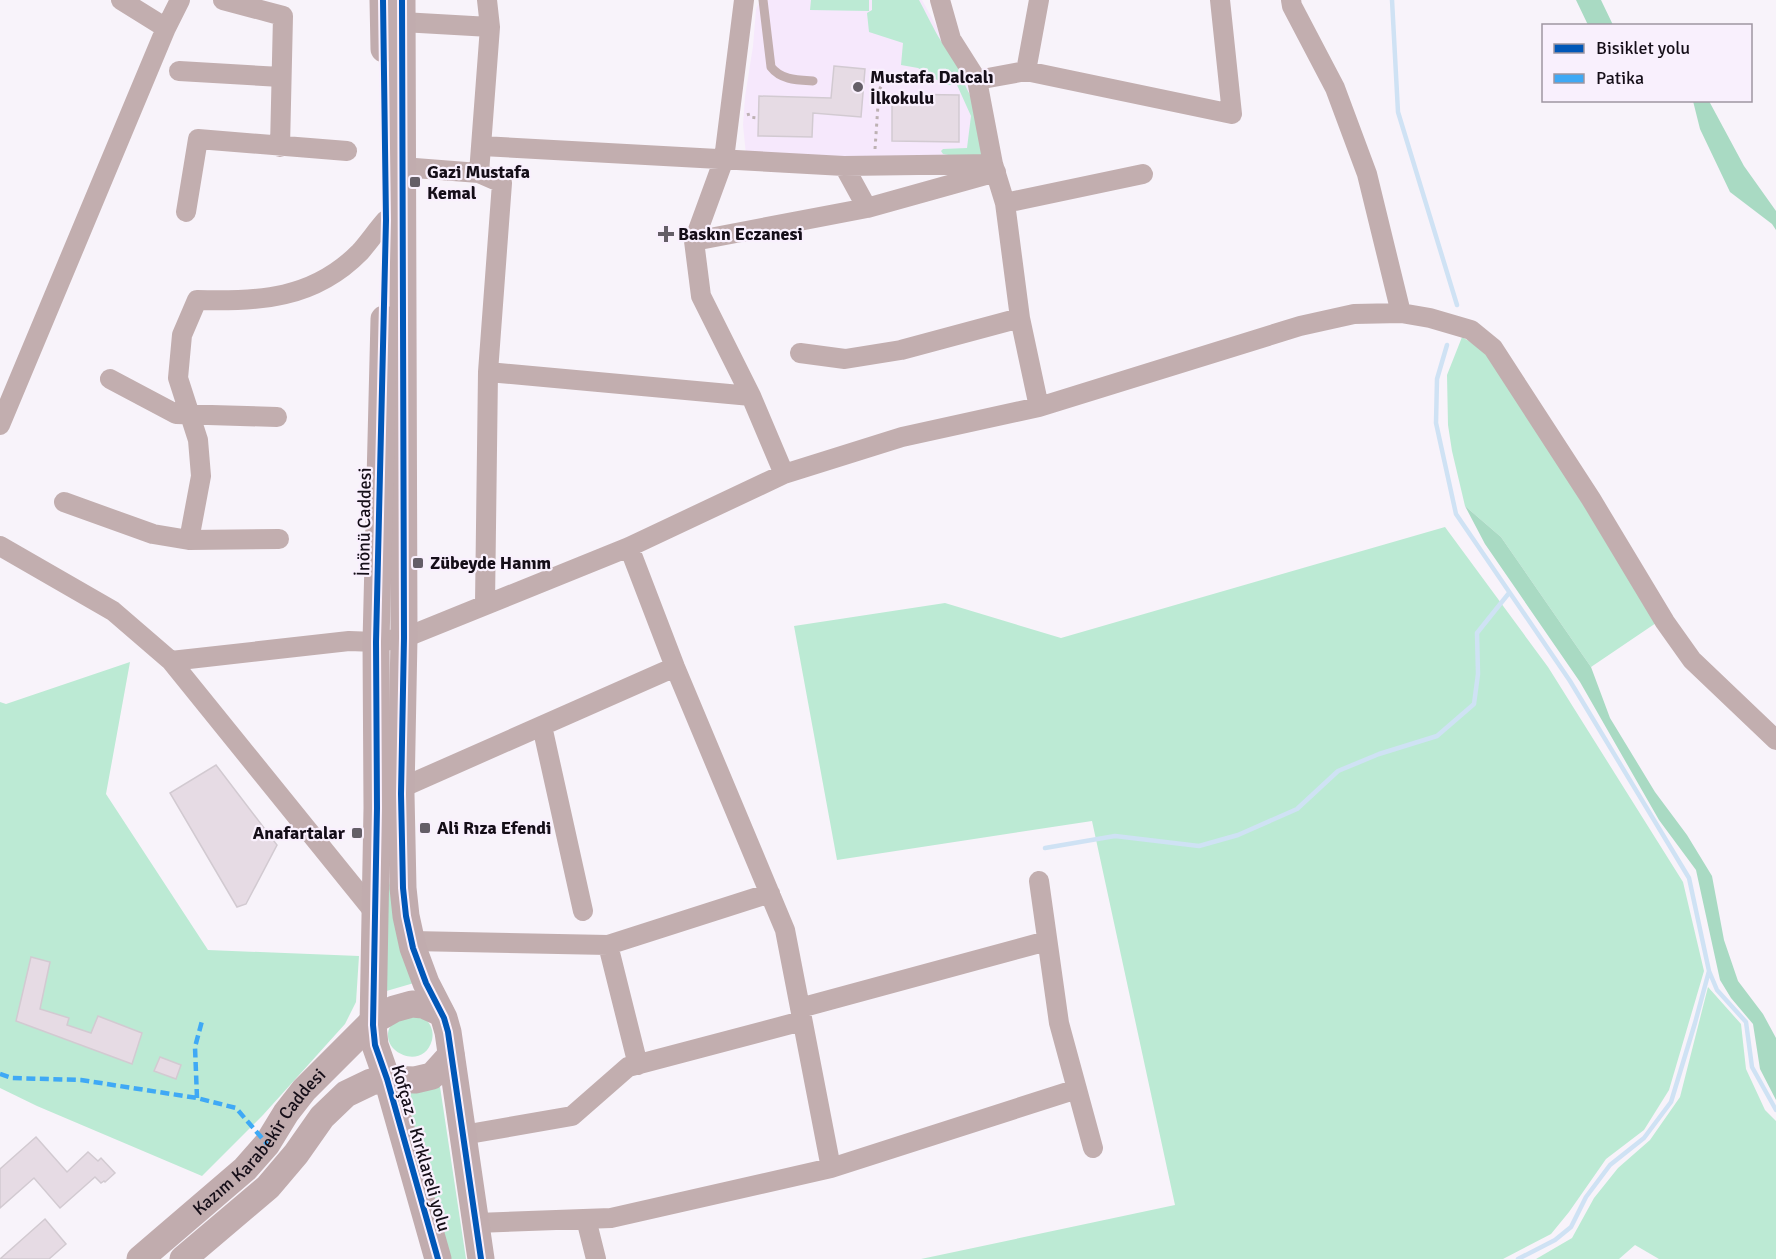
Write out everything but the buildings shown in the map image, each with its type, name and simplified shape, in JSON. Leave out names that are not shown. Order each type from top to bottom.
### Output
[{"type":"main road","name":"İnönü Caddesi","points":[[374,1033],[376,642],[386,220],[383,0]]},
{"type":"main road","name":"İnönü Caddesi","points":[[402,11],[404,638],[401,788],[403,888],[412,941],[426,983],[447,1033],[481,1259]]},
{"type":"main road","points":[[374,1033],[394,1009],[412,1004],[423,1005],[447,1033],[432,1076],[415,1080],[387,1079]]},
{"type":"main road","name":"Kofçaz - Kırklareli yolu","points":[[374,1033],[438,1259]]},
{"type":"main road","name":"Kazım Karabekir Caddesi","points":[[140,1259],[245,1169],[267,1144],[286,1113],[304,1090],[374,1033]]},
{"type":"main road","name":"Kazım Karabekir Caddesi","points":[[183,1259],[268,1187],[336,1102],[346,1094],[371,1082],[387,1079]]},
{"type":"street","points":[[121,0],[166,28]]},
{"type":"street","points":[[0,425],[4,406],[180,0]]},
{"type":"street","points":[[223,0],[283,16],[280,147]]},
{"type":"street","points":[[479,173],[490,27],[487,0]]},
{"type":"street","points":[[744,0],[724,159],[694,242],[701,297],[751,396],[784,474]]},
{"type":"street","points":[[940,0],[951,39],[977,80],[994,168],[1005,203],[1020,318],[1039,407]]},
{"type":"street","points":[[1026,71],[1039,0]]},
{"type":"street","points":[[977,80],[1026,71],[1232,114],[1220,0]]},
{"type":"street","points":[[1291,0],[1335,88],[1367,174],[1401,314]]},
{"type":"street","points":[[402,11],[490,27]]},
{"type":"street","points":[[180,71],[281,77]]},
{"type":"street","points":[[186,212],[198,139],[347,151]]},
{"type":"street","points":[[482,146],[844,166],[994,168]]},
{"type":"street","points":[[844,166],[867,208]]},
{"type":"street","points":[[402,167],[479,173],[502,183],[488,372],[485,604]]},
{"type":"street","points":[[694,242],[867,208],[994,168]]},
{"type":"street","points":[[1005,203],[1143,174]]},
{"type":"street","points":[[189,540],[201,476],[198,440],[178,378],[183,334],[197,300],[228,301],[272,298],[297,292],[319,283],[360,252],[386,220]]},
{"type":"street","points":[[171,661],[349,641],[376,642],[404,638],[629,547],[784,474],[902,436],[1039,407],[1300,326],[1354,314],[1401,314],[1430,318],[1471,330],[1493,348],[1591,499],[1665,622],[1692,660],[1776,740]]},
{"type":"street","points":[[800,353],[845,359],[901,350],[1020,318]]},
{"type":"street","points":[[488,372],[751,396]]},
{"type":"street","points":[[110,379],[176,414],[277,417]]},
{"type":"street","points":[[64,502],[153,534],[189,540],[279,539]]},
{"type":"street","points":[[0,546],[113,611],[171,661],[374,912]]},
{"type":"street","points":[[629,547],[675,667],[785,930],[831,1168]]},
{"type":"street","points":[[401,788],[675,667]]},
{"type":"street","points":[[542,726],[583,911]]},
{"type":"street","points":[[1039,881],[1059,1023],[1093,1148]]},
{"type":"street","points":[[412,941],[608,945],[770,893]]},
{"type":"street","points":[[462,1135],[572,1116],[628,1067],[1047,941]]},
{"type":"street","points":[[608,945],[638,1065]]},
{"type":"street","points":[[476,1223],[611,1218],[831,1168],[1077,1089]]},
{"type":"street","points":[[586,1219],[596,1259]]},
{"type":"lane","points":[[763,0],[771,67],[784,77],[813,81]]},
{"type":"path","points":[[875,166],[878,101],[882,85]]},
{"type":"path","points":[[878,101],[892,98]]},
{"type":"shaded area","name":"Mustafa Dalcalı İlkokulu","points":[[760,0],[922,0],[964,76],[977,107],[984,161],[746,155],[743,125],[745,97],[756,9]]},
{"type":"green space","points":[[811,0],[869,0],[869,11],[810,10]]},
{"type":"green space","points":[[872,0],[919,0],[943,44],[962,66],[965,85],[979,114],[982,138],[981,161],[943,154],[941,151],[943,149],[967,148],[971,116],[957,85],[945,85],[918,68],[901,65],[903,43],[869,32],[867,13],[872,10]]},
{"type":"green space","points":[[1576,0],[1601,0],[1613,24],[1588,24]]},
{"type":"green space","points":[[1693,102],[1710,102],[1744,166],[1776,211],[1776,230],[1772,224],[1730,192],[1700,129]]},
{"type":"green space","points":[[1462,337],[1484,350],[1540,434],[1656,623],[1591,667],[1501,537],[1465,506],[1448,425],[1447,375]]},
{"type":"green space","points":[[1465,506],[1501,537],[1591,667],[1610,718],[1655,792],[1687,835],[1712,876],[1724,940],[1738,981],[1763,1014],[1776,1038],[1776,1100],[1760,1069],[1753,1024],[1731,998],[1720,980],[1696,870],[1659,820],[1580,682],[1485,544]]},
{"type":"green space","points":[[1445,527],[1548,667],[1683,882],[1704,971],[1669,1090],[1644,1130],[1606,1159],[1551,1234],[1503,1259],[921,1259],[1175,1205],[1092,821],[837,860],[794,626],[945,603],[1061,638]]},
{"type":"green space","points":[[130,662],[106,794],[208,950],[359,956],[356,1002],[345,1024],[263,1115],[202,1176],[0,1088],[0,702],[6,704]]},
{"type":"green space","points":[[388,875],[401,942],[414,983],[383,992]]},
{"type":"green space","points":[[1708,987],[1741,1024],[1746,1069],[1765,1110],[1776,1121],[1776,1259],[1659,1259],[1635,1245],[1619,1259],[1536,1259],[1572,1238],[1594,1198],[1618,1168],[1650,1140],[1680,1097]]},
{"type":"green space","points":[[398,1016],[425,1018],[433,1034],[427,1051],[418,1056],[409,1056],[399,1053],[392,1047],[388,1038],[390,1027]]},
{"type":"green space","points":[[439,1080],[466,1259],[449,1259],[399,1087]]},
{"type":"waterway","points":[[1392,0],[1398,112],[1457,305]]},
{"type":"waterway","points":[[1447,345],[1437,379],[1436,423],[1456,514],[1570,681],[1689,878],[1709,971],[1717,990],[1746,1022],[1752,1067],[1776,1110]]},
{"type":"waterway","points":[[1045,848],[1115,836],[1199,846],[1238,835],[1297,809],[1338,771],[1379,754],[1437,736],[1474,704],[1478,674],[1477,633],[1509,593]]},
{"type":"waterway","points":[[1518,1259],[1555,1240],[1571,1227],[1586,1197],[1610,1165],[1644,1138],[1671,1102],[1709,971]]},
{"type":"marked path","points":[[197,1098],[195,1047],[202,1021]]},
{"type":"marked path","points":[[0,1074],[12,1078],[81,1080],[197,1098],[236,1108],[267,1144]]},
{"type":"cycle path","points":[[383,0],[386,220],[376,642],[377,808],[373,1025],[375,1045],[387,1079],[438,1259]]},
{"type":"cycle path","points":[[402,0],[404,638],[401,794],[403,888],[413,948],[448,1032],[481,1259]]},
{"type":"place","name":"Mustafa Dalcalı İlkokulu","points":[[858,87]]},
{"type":"place","name":"Gazi Mustafa Kemal","points":[[415,182]]},
{"type":"place","name":"Baskın Eczanesi","points":[[666,234]]},
{"type":"place","name":"Zübeyde Hanım","points":[[418,563]]},
{"type":"place","name":"Ali Rıza Efendi","points":[[425,828]]},
{"type":"place","name":"Anafartalar","points":[[357,833]]}]
